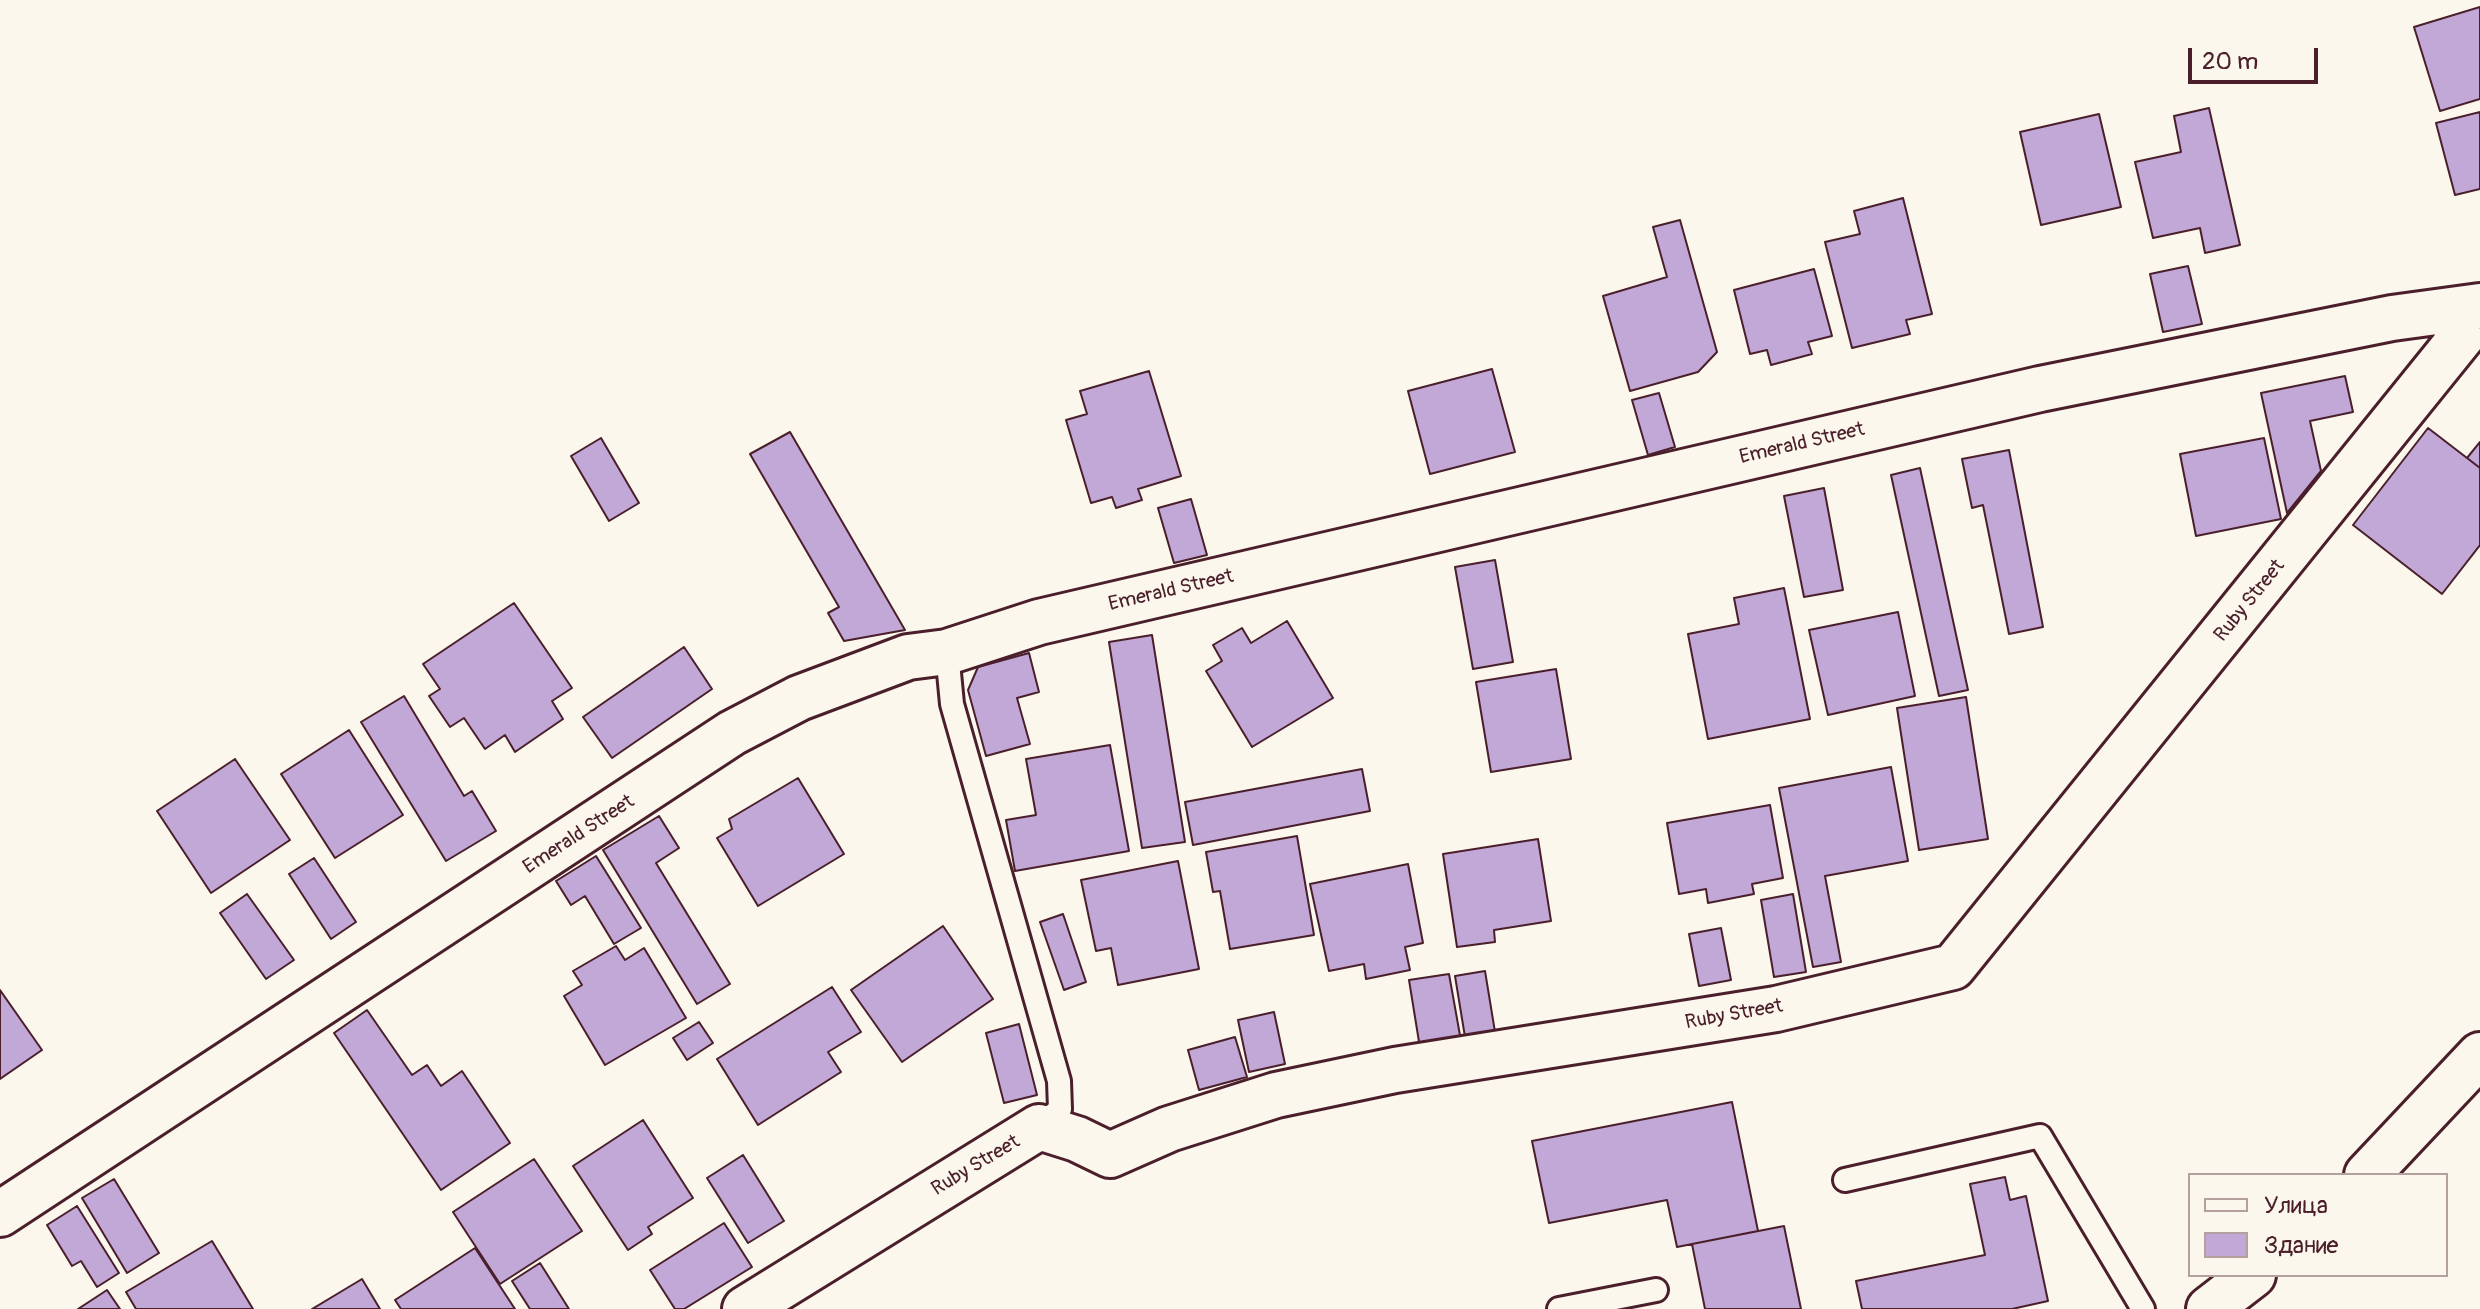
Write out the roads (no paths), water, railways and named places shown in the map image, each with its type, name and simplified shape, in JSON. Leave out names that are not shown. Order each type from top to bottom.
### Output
[{"type":"street","name":"Emerald Street","points":[[0,1214],[732,733],[799,698],[894,662],[947,652],[1039,622],[2040,389],[2392,318],[2480,306]]},
{"type":"street","name":"Ruby Street","points":[[745,1309],[1039,1127],[1077,1139],[1110,1155],[1169,1129],[1276,1095],[1395,1070],[1776,1009],[1953,967],[2480,314]]},
{"type":"street","points":[[2369,1173],[2480,1055]]},
{"type":"street","points":[[2209,1309],[2250,1277]]},
{"type":"lane","points":[[947,652],[952,704],[1059,1081],[1060,1109],[1039,1127]]},
{"type":"lane","points":[[1845,1180],[2040,1136],[2143,1309]]},
{"type":"lane","points":[[1559,1309],[1656,1290]]}]
